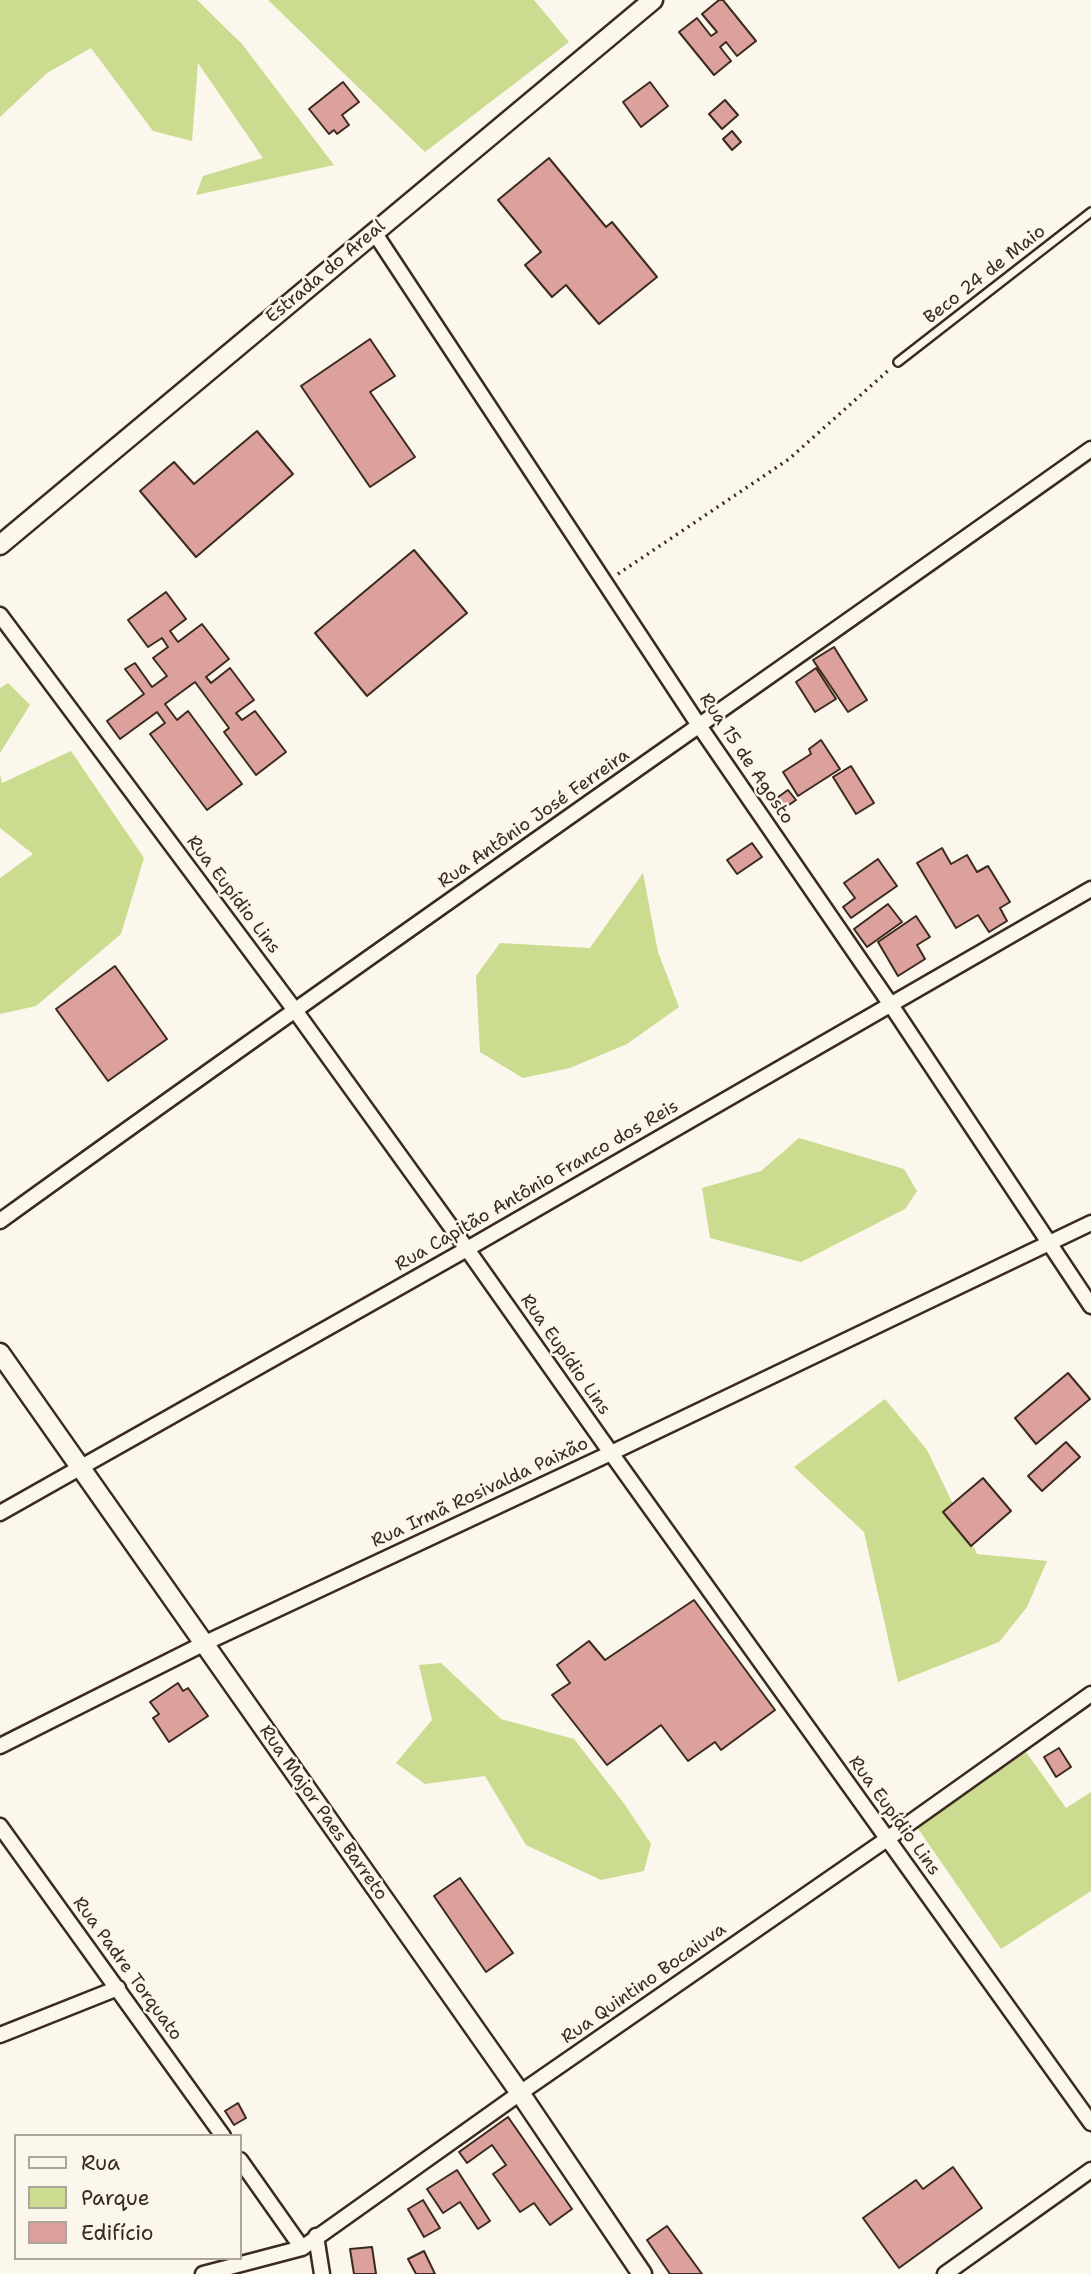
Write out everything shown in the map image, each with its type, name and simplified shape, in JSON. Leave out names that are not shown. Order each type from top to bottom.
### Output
[{"type":"street","name":"Estrada do Areal","points":[[0,545],[653,0]]},
{"type":"street","name":"Rua 15 de Agosto","points":[[374,232],[700,727],[891,1004],[1091,1306]]},
{"type":"street","name":"Rua Antônio José Ferreira","points":[[0,1221],[294,1009],[700,727],[1091,449]]},
{"type":"street","name":"Rua Eupídio Lins","points":[[0,615],[294,1009],[1091,2123]]},
{"type":"street","name":"Rua Capitão Antônio Franco dos Reis","points":[[0,1513],[78,1466],[467,1249],[1091,889]]},
{"type":"street","name":"Rua Irmã Rosivalda Paixão","points":[[0,1746],[204,1644],[1091,1223]]},
{"type":"street","name":"Rua Major Paes Barreto","points":[[0,1353],[520,2093],[642,2274]]},
{"type":"street","name":"Rua Quintino Bocaiuva","points":[[203,2274],[302,2248],[1091,1694]]},
{"type":"street","name":"Rua Padre Torquato","points":[[0,1826],[222,2134]]},
{"type":"street","points":[[0,2035],[118,1988]]},
{"type":"street","points":[[242,2163],[302,2248]]},
{"type":"street","points":[[945,2274],[1091,2170]]},
{"type":"street","points":[[316,2236],[322,2274]]},
{"type":"lane","name":"Beco 24 de Maio","points":[[898,362],[1091,212]]},
{"type":"path","points":[[605,582],[789,459],[898,362]]},
{"type":"green space","points":[[0,0],[197,0],[242,44],[334,165],[196,195],[203,176],[263,158],[198,63],[192,141],[153,131],[91,48],[47,73],[0,117]]},
{"type":"green space","points":[[268,0],[534,0],[569,42],[425,152]]},
{"type":"green space","points":[[8,683],[30,705],[0,753],[0,688]]},
{"type":"green space","points":[[71,751],[144,858],[121,934],[36,1006],[0,1014],[0,878],[33,854],[0,828],[0,774],[2,783]]},
{"type":"green space","points":[[643,873],[658,952],[679,1007],[627,1044],[570,1068],[523,1078],[480,1052],[476,976],[500,943],[590,948]]},
{"type":"green space","points":[[799,1138],[904,1169],[917,1191],[905,1209],[801,1262],[710,1238],[702,1188],[761,1171]]},
{"type":"green space","points":[[885,1399],[927,1450],[977,1554],[1047,1561],[1027,1607],[999,1642],[898,1682],[864,1532],[794,1467]]},
{"type":"green space","points":[[441,1663],[501,1719],[574,1739],[651,1844],[644,1871],[601,1880],[526,1845],[485,1776],[425,1784],[396,1763],[432,1720],[419,1665]]},
{"type":"green space","points":[[1026,1752],[1066,1808],[1091,1792],[1091,1891],[1001,1949],[917,1827]]},
{"type":"building","points":[[719,0],[723,0],[756,41],[737,56],[726,42],[720,47],[731,61],[714,75],[679,32],[697,18],[711,36],[717,32],[702,14]]},
{"type":"building","points":[[343,82],[359,102],[342,115],[349,125],[337,134],[334,130],[329,134],[309,109]]},
{"type":"building","points":[[650,82],[668,106],[641,127],[623,102]]},
{"type":"building","points":[[725,100],[738,115],[722,129],[709,114]]},
{"type":"building","points":[[732,131],[741,142],[732,150],[723,139]]},
{"type":"building","points":[[549,158],[606,227],[612,222],[657,277],[599,324],[566,285],[552,297],[525,265],[541,252],[498,200]]},
{"type":"building","points":[[370,339],[395,376],[370,392],[415,457],[370,487],[301,386]]},
{"type":"building","points":[[257,431],[293,474],[196,557],[140,491],[174,462],[194,484]]},
{"type":"building","points":[[414,550],[467,613],[367,696],[315,633]]},
{"type":"building","points":[[166,592],[186,619],[170,631],[178,642],[202,624],[229,659],[206,677],[211,683],[230,668],[254,700],[236,713],[242,720],[255,711],[286,752],[256,775],[224,732],[229,728],[195,682],[165,704],[177,720],[188,711],[242,784],[207,810],[150,734],[165,723],[157,712],[120,739],[107,721],[144,694],[125,669],[135,663],[152,687],[167,676],[153,658],[168,647],[162,638],[148,647],[128,620]]},
{"type":"building","points":[[834,647],[867,700],[848,712],[813,660]]},
{"type":"building","points":[[816,668],[836,699],[815,712],[796,682]]},
{"type":"building","points":[[821,740],[840,769],[798,796],[783,772],[811,754],[809,749]]},
{"type":"building","points":[[851,766],[874,803],[856,814],[833,777]]},
{"type":"building","points":[[788,790],[796,800],[779,812],[771,802]]},
{"type":"building","points":[[752,843],[762,857],[737,874],[727,860]]},
{"type":"building","points":[[942,848],[951,864],[967,855],[977,872],[988,866],[1010,902],[1000,908],[1007,921],[989,932],[978,915],[956,928],[917,863]]},
{"type":"building","points":[[878,859],[897,886],[851,918],[843,907],[855,898],[844,883]]},
{"type":"building","points":[[888,904],[902,922],[867,947],[854,929]]},
{"type":"building","points":[[916,916],[930,937],[917,945],[925,959],[898,976],[878,942]]},
{"type":"building","points":[[115,966],[167,1039],[108,1081],[56,1009]]},
{"type":"building","points":[[1068,1373],[1090,1399],[1036,1444],[1015,1418]]},
{"type":"building","points":[[1066,1442],[1080,1457],[1042,1491],[1028,1476]]},
{"type":"building","points":[[983,1478],[1011,1511],[971,1546],[943,1512]]},
{"type":"building","points":[[694,1600],[775,1710],[721,1750],[715,1742],[688,1761],[661,1725],[607,1765],[552,1695],[570,1683],[557,1665],[589,1641],[605,1660]]},
{"type":"building","points":[[178,1683],[183,1691],[188,1688],[208,1716],[169,1742],[153,1718],[159,1714],[150,1702]]},
{"type":"building","points":[[1059,1748],[1071,1767],[1056,1777],[1044,1757]]},
{"type":"building","points":[[460,1878],[513,1953],[486,1972],[434,1896]]},
{"type":"building","points":[[238,2103],[246,2118],[234,2125],[225,2111]]},
{"type":"building","points":[[508,2117],[572,2209],[550,2225],[534,2203],[520,2212],[493,2174],[506,2165],[492,2145],[467,2163],[459,2152]]},
{"type":"building","points":[[953,2167],[982,2208],[899,2268],[863,2218],[916,2180],[923,2189]]},
{"type":"building","points":[[457,2170],[490,2221],[478,2229],[460,2202],[443,2213],[427,2189]]},
{"type":"building","points":[[423,2200],[440,2228],[424,2237],[408,2209]]},
{"type":"building","points":[[667,2226],[702,2274],[670,2274],[647,2240]]},
{"type":"building","points":[[372,2247],[376,2274],[354,2274],[350,2249]]},
{"type":"building","points":[[424,2251],[435,2274],[416,2274],[408,2259]]}]
